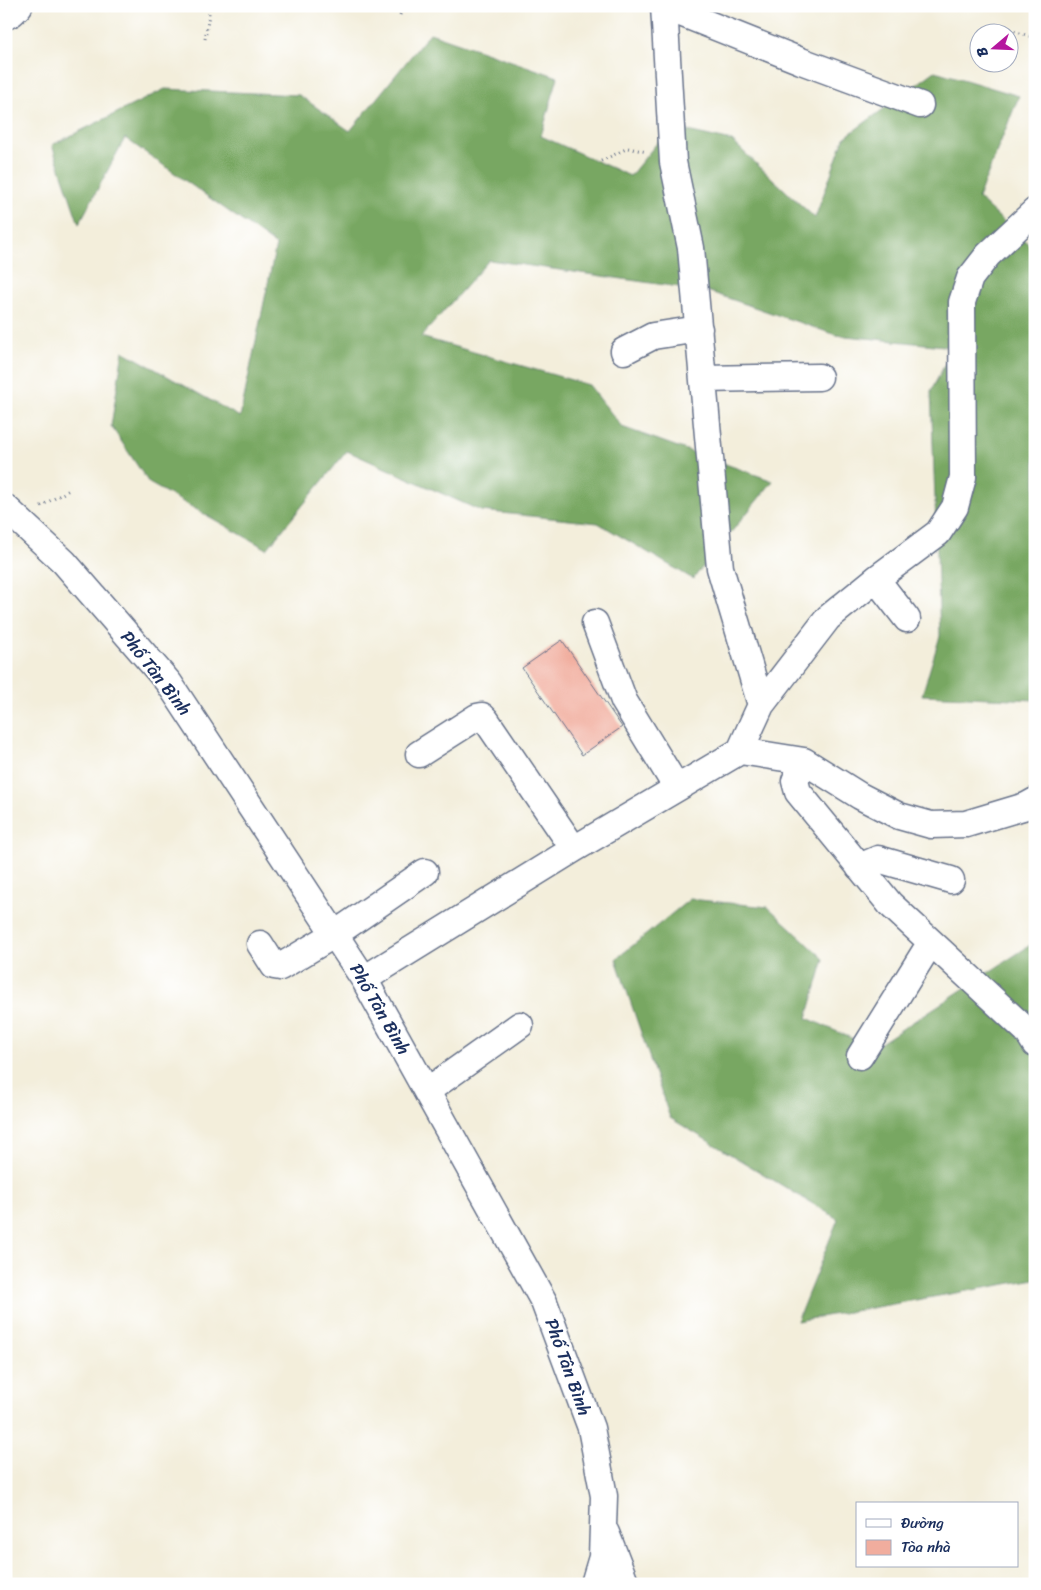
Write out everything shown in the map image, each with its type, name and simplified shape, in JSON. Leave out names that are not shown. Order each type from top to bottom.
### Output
[{"type":"street","points":[[761,705],[720,568],[691,248],[673,162],[663,6],[801,61],[920,105]]},
{"type":"street","points":[[364,979],[740,751],[761,705],[828,618],[876,579],[938,533],[955,507],[963,477],[962,302],[970,278],[988,255],[1035,211]]},
{"type":"street","points":[[624,351],[653,336],[698,328]]},
{"type":"street","points":[[703,379],[819,376]]},
{"type":"street","name":"Phố Tân Bình","points":[[12,514],[64,562],[168,683],[364,979],[544,1302],[591,1428],[604,1496],[602,1557],[594,1584]]},
{"type":"street","points":[[876,579],[906,618]]},
{"type":"street","points":[[595,623],[624,701],[677,788]]},
{"type":"street","points":[[418,754],[476,716],[482,716],[574,850]]},
{"type":"street","points":[[740,751],[804,761],[860,796],[899,816],[931,825],[966,824],[1026,806],[1035,801]]},
{"type":"street","points":[[804,761],[795,781],[798,792],[859,867],[890,904],[1027,1031],[1035,1044]]},
{"type":"street","points":[[859,867],[878,859],[951,880]]},
{"type":"street","points":[[260,944],[274,966],[280,967],[335,934],[425,872]]},
{"type":"street","points":[[860,1056],[931,942]]},
{"type":"street","points":[[426,1091],[520,1025]]},
{"type":"street","points":[[603,1525],[626,1584]]},
{"type":"path","points":[[205,39],[209,6]]},
{"type":"path","points":[[400,15],[403,6]]},
{"type":"path","points":[[1018,32],[1035,38]]},
{"type":"path","points":[[601,161],[628,148],[642,150],[673,162]]},
{"type":"path","points":[[12,514],[71,489]]},
{"type":"green space","points":[[430,33],[558,77],[541,136],[630,176],[670,127],[732,141],[815,218],[844,138],[935,71],[1019,96],[978,198],[1035,250],[1035,700],[922,695],[940,636],[931,391],[954,347],[836,335],[707,291],[489,260],[421,337],[589,385],[622,427],[773,481],[693,579],[598,523],[481,511],[347,451],[267,549],[149,483],[111,426],[123,351],[240,417],[276,245],[125,138],[79,224],[52,145],[165,89],[299,95],[350,131]]},
{"type":"green space","points":[[690,899],[768,907],[824,959],[807,1018],[873,1048],[1035,942],[1035,1279],[797,1321],[838,1219],[670,1118],[616,959]]},
{"type":"building","points":[[562,640],[622,727],[582,755],[522,668]]}]
